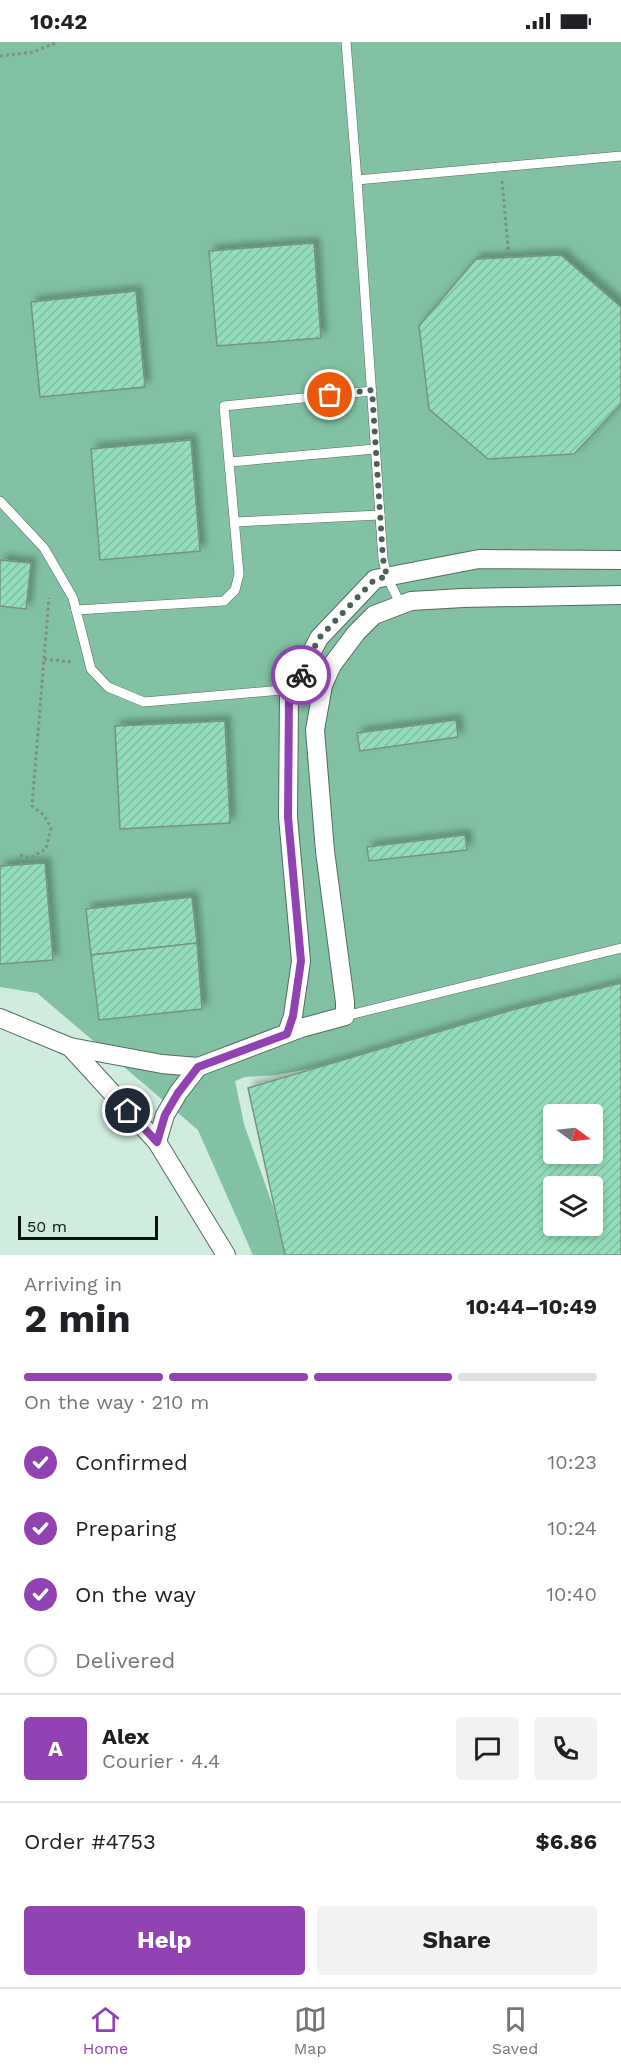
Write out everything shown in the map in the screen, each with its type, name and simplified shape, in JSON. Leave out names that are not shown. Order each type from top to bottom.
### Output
[{"type":"street","points":[[287,1034],[293,1016],[301,961],[288,817],[289,696],[319,638],[375,579],[478,559],[621,560]]},
{"type":"street","points":[[0,1018],[70,1047],[162,1064],[198,1067],[287,1034],[345,1016],[325,851],[315,730],[323,685],[332,665],[356,633],[374,615],[411,601],[621,595]]},
{"type":"street","points":[[70,1047],[157,1142],[226,1255]]},
{"type":"street","points":[[157,1142],[165,1115],[198,1067]]},
{"type":"lane","points":[[345,42],[357,180],[383,559],[387,577],[401,605]]},
{"type":"lane","points":[[357,180],[621,156]]},
{"type":"lane","points":[[76,610],[224,601],[235,590],[239,574],[224,406],[372,390]]},
{"type":"lane","points":[[230,462],[375,449]]},
{"type":"lane","points":[[0,501],[44,548],[73,598],[91,669],[108,687],[144,702],[293,689]]},
{"type":"lane","points":[[235,522],[380,515]]},
{"type":"lane","points":[[345,1016],[621,948]]},
{"type":"path","points":[[0,56],[33,52],[58,42]]},
{"type":"path","points":[[501,167],[509,257]]},
{"type":"path","points":[[20,855],[30,858],[45,849],[51,828],[44,815],[32,806],[49,598]]},
{"type":"path","points":[[44,659],[72,662]]},
{"type":"green space","points":[[0,42],[621,42],[621,983],[510,1022],[335,1064],[276,1075],[245,1077],[235,1081],[244,1124],[274,1209],[285,1255],[253,1255],[198,1130],[37,993],[0,987]]},
{"type":"building","points":[[314,243],[321,338],[217,346],[209,251]]},
{"type":"building","points":[[561,255],[621,307],[621,404],[574,454],[488,459],[429,409],[419,326],[476,259]]},
{"type":"building","points":[[136,291],[145,387],[40,397],[31,302]]},
{"type":"building","points":[[191,440],[200,551],[100,560],[91,449]]},
{"type":"building","points":[[0,560],[31,563],[26,609],[0,606]]},
{"type":"building","points":[[456,720],[458,737],[360,751],[357,733]]},
{"type":"building","points":[[225,721],[230,823],[120,829],[115,726]]},
{"type":"building","points":[[465,835],[467,850],[369,861],[367,847]]},
{"type":"building","points":[[45,863],[53,960],[0,964],[0,866]]},
{"type":"building","points":[[192,897],[197,943],[91,955],[86,909]]},
{"type":"building","points":[[197,943],[202,1009],[99,1020],[91,955]]},
{"type":"building","points":[[621,983],[621,1255],[285,1255],[248,1088],[512,1010]]},
{"type":"way so far","points":[[301,675],[319,638],[375,579],[387,577],[383,559],[372,390],[330,395]]},
{"type":"route","points":[[128,1111],[157,1142],[165,1115],[198,1067],[287,1034],[293,1016],[301,961],[288,817],[289,696],[301,675]]}]
